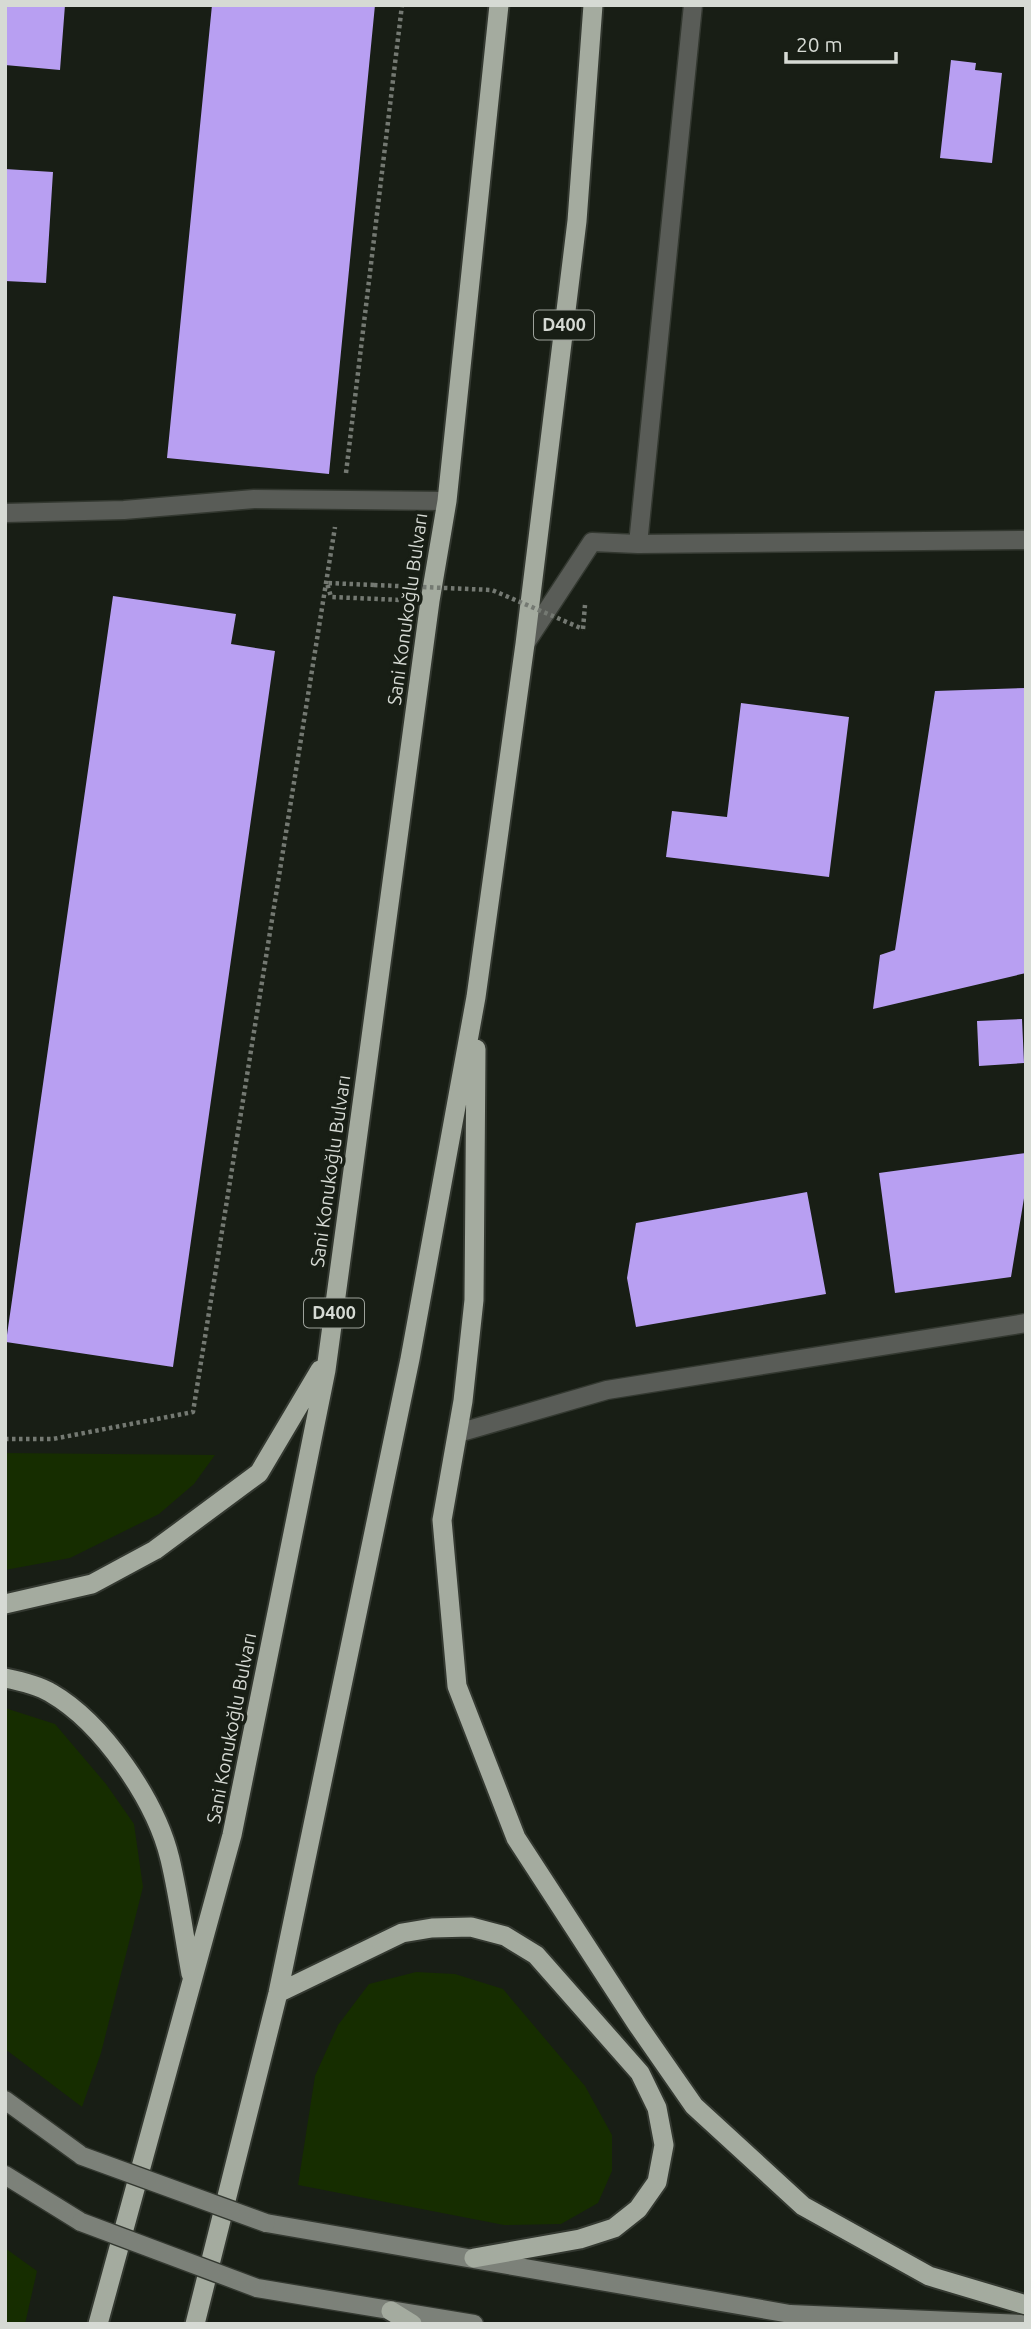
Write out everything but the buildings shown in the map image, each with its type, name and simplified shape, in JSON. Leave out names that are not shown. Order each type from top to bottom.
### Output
[{"type":"highway","name":"Sani Konukoğlu Bulvarı","points":[[98,2324],[232,1835],[327,1357],[446,501],[499,5]]},
{"type":"highway","name":"D400","points":[[195,2324],[278,1993],[407,1372],[477,997],[578,221],[593,5]]},
{"type":"highway","points":[[477,997],[474,1300],[458,1433],[442,1520],[457,1686],[516,1838],[637,2024],[694,2106],[803,2206],[929,2276],[1026,2305]]},
{"type":"highway","points":[[5,1604],[92,1584],[155,1550],[259,1473],[327,1357]]},
{"type":"highway","points":[[5,1678],[50,1693],[78,1714],[122,1760],[144,1796],[169,1857],[192,1979]]},
{"type":"highway","points":[[278,1993],[402,1933],[432,1928],[471,1927],[505,1936],[536,1955],[640,2073],[657,2108],[664,2145],[657,2182],[638,2209],[614,2228],[580,2239],[474,2258]]},
{"type":"highway","points":[[391,2311],[412,2324]]},
{"type":"main road","points":[[5,2100],[82,2156],[265,2223],[790,2314],[1021,2324]]},
{"type":"main road","points":[[5,2175],[81,2222],[257,2288],[474,2324]]},
{"type":"street","points":[[638,544],[693,5]]},
{"type":"street","points":[[5,513],[124,510],[254,499],[446,501]]},
{"type":"street","points":[[524,645],[592,541],[638,544],[1026,540]]},
{"type":"street","points":[[458,1433],[607,1390],[1026,1323]]},
{"type":"path","points":[[5,1438],[52,1439],[193,1412],[349,449],[402,5]]},
{"type":"path","points":[[430,601],[331,597],[327,583],[492,590],[583,629]]},
{"type":"green space","points":[[5,1453],[215,1455],[194,1484],[159,1514],[70,1558],[5,1570]]},
{"type":"green space","points":[[5,1708],[55,1724],[106,1784],[134,1824],[143,1887],[101,2053],[82,2107],[5,2049]]},
{"type":"green space","points":[[416,1972],[455,1974],[503,1989],[585,2086],[612,2135],[612,2171],[598,2203],[561,2224],[504,2225],[298,2185],[315,2076],[338,2025],[369,1984]]},
{"type":"green space","points":[[5,2248],[37,2271],[25,2324],[5,2324]]}]
